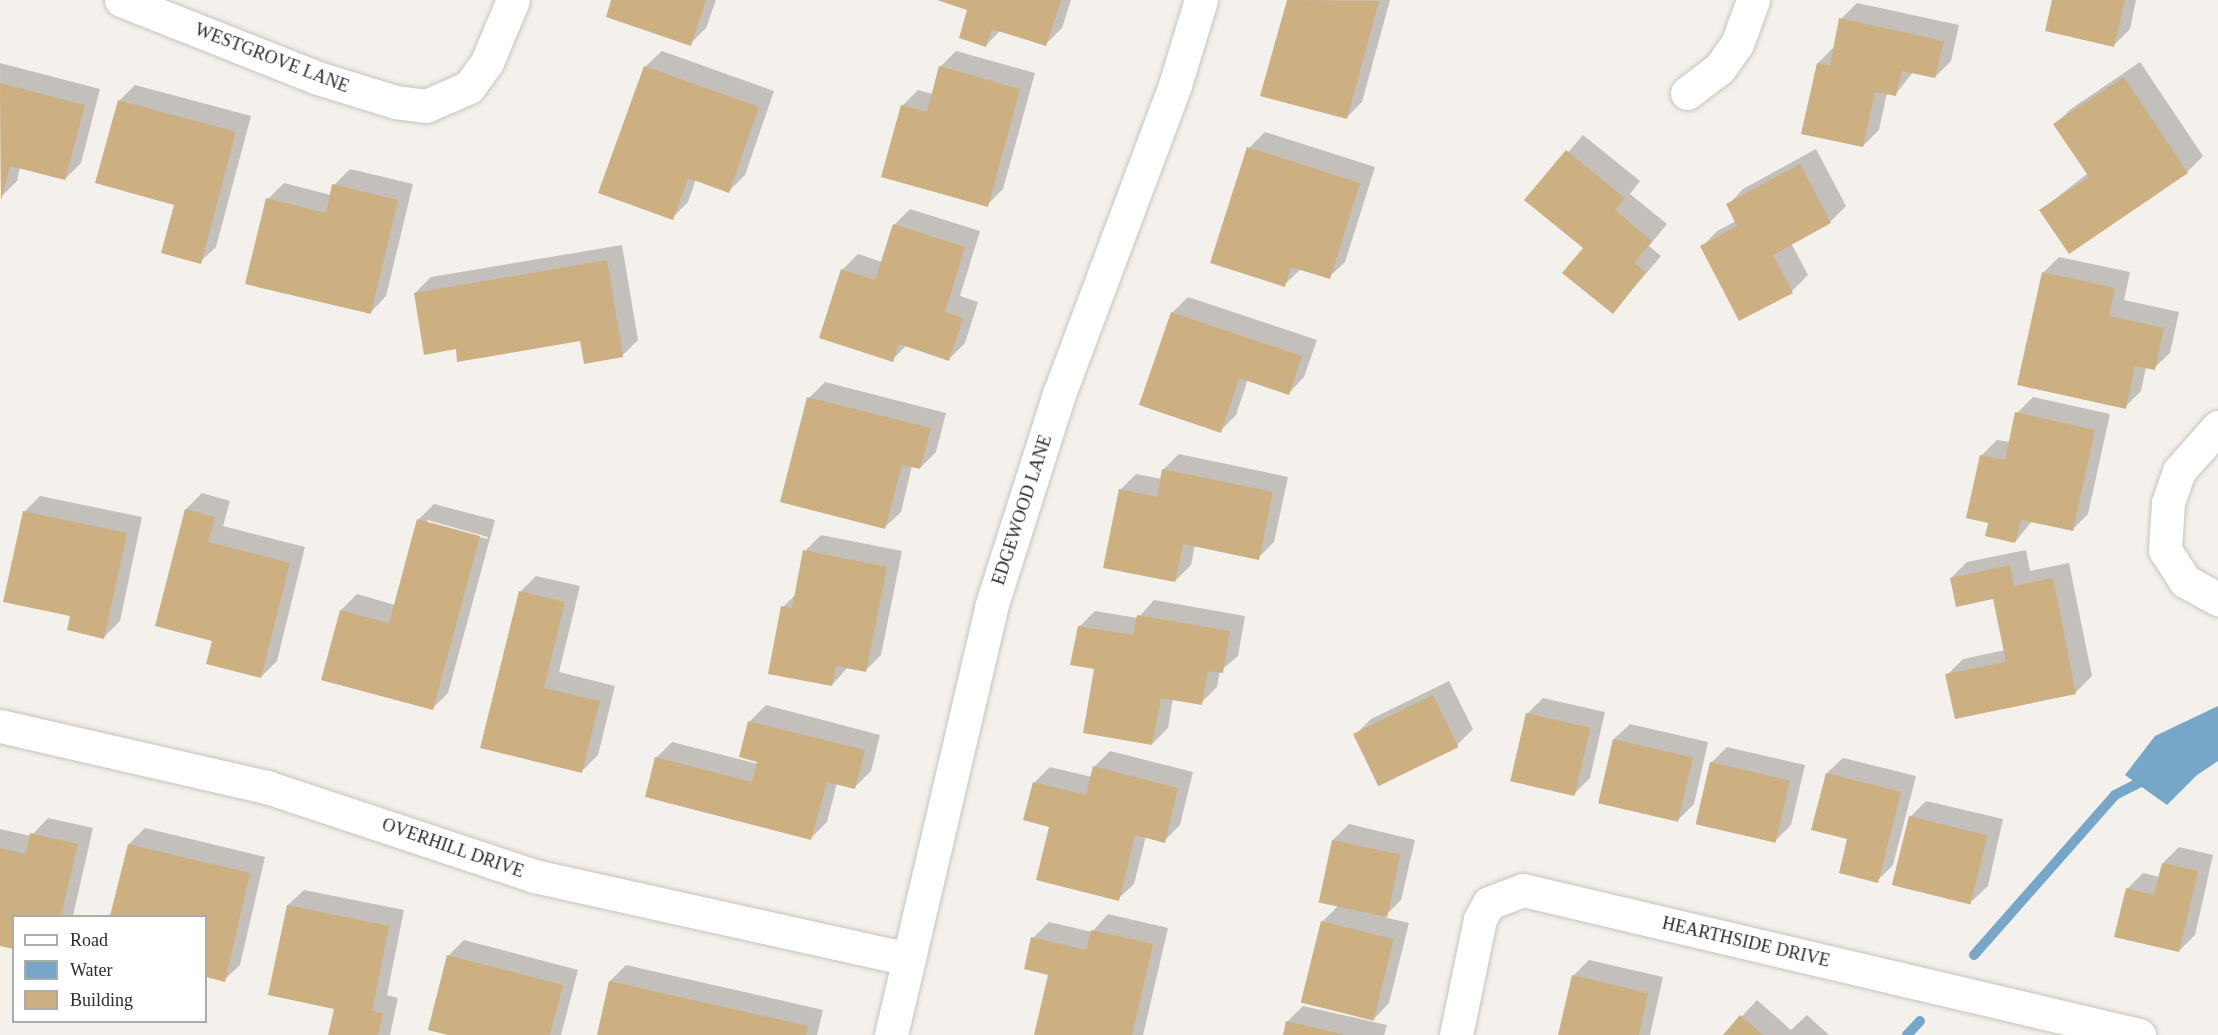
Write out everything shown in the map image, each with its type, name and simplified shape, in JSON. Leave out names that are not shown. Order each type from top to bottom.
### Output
[{"type":"street","name":"WESTGROVE LANE","points":[[121,0],[318,78],[395,102],[426,106],[469,87],[487,62],[513,0]]},
{"type":"street","name":"EDGEWOOD LANE","points":[[891,1035],[991,607],[1059,394],[1175,85],[1201,0]]},
{"type":"street","points":[[1688,93],[1720,68],[1737,44],[1753,0]]},
{"type":"street","points":[[2210,596],[2185,581],[2165,550],[2168,503],[2179,471],[2218,427]]},
{"type":"street","name":"OVERHILL DRIVE","points":[[0,726],[267,787],[534,876],[909,959]]},
{"type":"street","name":"HEARTHSIDE DRIVE","points":[[1456,1035],[1480,919],[1490,903],[1523,890],[2139,1035]]},
{"type":"water","points":[[2218,706],[2218,761],[2197,775],[2167,805],[2125,775],[2155,736]]},
{"type":"building","points":[[611,0],[706,0],[691,46],[606,17]]},
{"type":"building","points":[[937,0],[1061,0],[1046,46],[992,29],[986,47],[959,38],[967,10]]},
{"type":"building","points":[[1287,0],[1379,1],[1347,119],[1260,96]]},
{"type":"building","points":[[2052,0],[2125,0],[2114,47],[2045,31]]},
{"type":"building","points":[[1839,18],[1944,41],[1935,78],[1902,71],[1896,96],[1875,92],[1863,147],[1801,134],[1817,63],[1830,66]]},
{"type":"building","points":[[644,66],[759,107],[729,193],[688,178],[673,220],[598,193]]},
{"type":"building","points":[[939,66],[1020,89],[988,207],[881,177],[901,105],[927,112]]},
{"type":"building","points":[[2124,77],[2188,173],[2069,254],[2039,210],[2089,177],[2053,124]]},
{"type":"building","points":[[0,83],[85,105],[65,180],[10,166],[1,201]]},
{"type":"building","points":[[118,100],[236,132],[201,264],[161,253],[174,205],[95,183]]},
{"type":"building","points":[[1247,147],[1360,183],[1330,279],[1291,267],[1285,287],[1210,263]]},
{"type":"building","points":[[1566,150],[1625,198],[1615,210],[1652,241],[1634,263],[1646,272],[1613,314],[1562,273],[1583,248],[1524,200]]},
{"type":"building","points":[[1800,164],[1831,223],[1773,255],[1793,293],[1739,321],[1700,246],[1737,226],[1726,204]]},
{"type":"building","points":[[332,184],[398,200],[371,314],[245,284],[266,198],[326,213]]},
{"type":"building","points":[[893,224],[965,247],[945,312],[963,318],[949,361],[899,344],[893,362],[819,338],[841,269],[875,280]]},
{"type":"building","points":[[607,260],[623,357],[584,364],[580,341],[457,362],[456,349],[424,355],[414,293]]},
{"type":"building","points":[[2042,272],[2115,288],[2109,316],[2164,328],[2155,370],[2135,366],[2126,409],[2017,385]]},
{"type":"building","points":[[1171,312],[1302,356],[1289,395],[1239,378],[1221,433],[1139,405]]},
{"type":"building","points":[[807,397],[931,428],[920,469],[902,465],[885,529],[780,502]]},
{"type":"building","points":[[2015,412],[2095,430],[2073,531],[2021,520],[2015,543],[1985,536],[1988,523],[1966,518],[1980,455],[2005,460]]},
{"type":"building","points":[[1162,469],[1273,492],[1259,560],[1183,544],[1175,582],[1103,568],[1119,489],[1157,497]]},
{"type":"building","points":[[185,509],[215,517],[208,542],[290,563],[261,678],[206,664],[212,641],[155,626]]},
{"type":"building","points":[[23,511],[127,533],[104,639],[67,630],[70,616],[3,602]]},
{"type":"building","points":[[417,519],[480,536],[433,710],[321,680],[340,610],[389,623]]},
{"type":"building","points":[[803,550],[887,567],[866,672],[836,666],[832,686],[768,674],[781,606],[792,608]]},
{"type":"building","points":[[2010,565],[2014,586],[2053,578],[2076,694],[1955,719],[1945,674],[2006,662],[1993,599],[1956,607],[1950,578]]},
{"type":"building","points":[[519,591],[565,602],[544,688],[600,701],[582,773],[480,748]]},
{"type":"building","points":[[1137,615],[1230,631],[1223,673],[1208,671],[1202,705],[1161,698],[1152,745],[1083,733],[1094,669],[1070,665],[1078,626],[1133,635]]},
{"type":"building","points":[[1433,695],[1458,747],[1378,786],[1353,734]]},
{"type":"building","points":[[1526,713],[1590,728],[1575,796],[1510,781]]},
{"type":"building","points":[[748,721],[865,750],[855,789],[827,782],[811,840],[645,797],[655,757],[752,782],[757,762],[739,757]]},
{"type":"building","points":[[1613,739],[1693,757],[1678,822],[1598,803]]},
{"type":"building","points":[[1710,762],[1790,780],[1776,843],[1696,824]]},
{"type":"building","points":[[1093,766],[1178,788],[1165,843],[1135,835],[1119,901],[1036,880],[1049,827],[1023,820],[1033,782],[1086,795]]},
{"type":"building","points":[[1826,773],[1901,792],[1878,883],[1839,873],[1847,839],[1811,830]]},
{"type":"building","points":[[1909,816],[1988,836],[1970,904],[1892,885]]},
{"type":"building","points":[[30,833],[78,844],[61,915],[12,915],[12,949],[0,946],[0,848],[26,854]]},
{"type":"building","points":[[1332,840],[1400,855],[1387,917],[1319,903]]},
{"type":"building","points":[[128,844],[250,873],[225,982],[207,977],[207,915],[110,915]]},
{"type":"building","points":[[2162,863],[2198,871],[2179,952],[2114,937],[2126,888],[2154,895]]},
{"type":"building","points":[[287,905],[389,926],[372,1011],[383,1013],[378,1035],[328,1035],[334,1009],[268,995]]},
{"type":"building","points":[[1321,921],[1394,939],[1373,1021],[1301,1003]]},
{"type":"building","points":[[1091,930],[1153,944],[1132,1035],[1034,1035],[1048,975],[1024,969],[1031,937],[1086,950]]},
{"type":"building","points":[[447,955],[563,985],[550,1035],[448,1035],[428,1030]]},
{"type":"building","points":[[1572,975],[1648,993],[1639,1035],[1558,1035]]},
{"type":"building","points":[[609,981],[808,1026],[806,1035],[597,1035]]},
{"type":"building","points":[[1740,1015],[1763,1035],[1723,1035]]},
{"type":"building","points":[[1286,1021],[1342,1034],[1342,1035],[1283,1035]]},
{"type":"waterway","points":[[1974,955],[2115,795],[2150,777]]},
{"type":"waterway","points":[[1907,1035],[1920,1021]]}]
